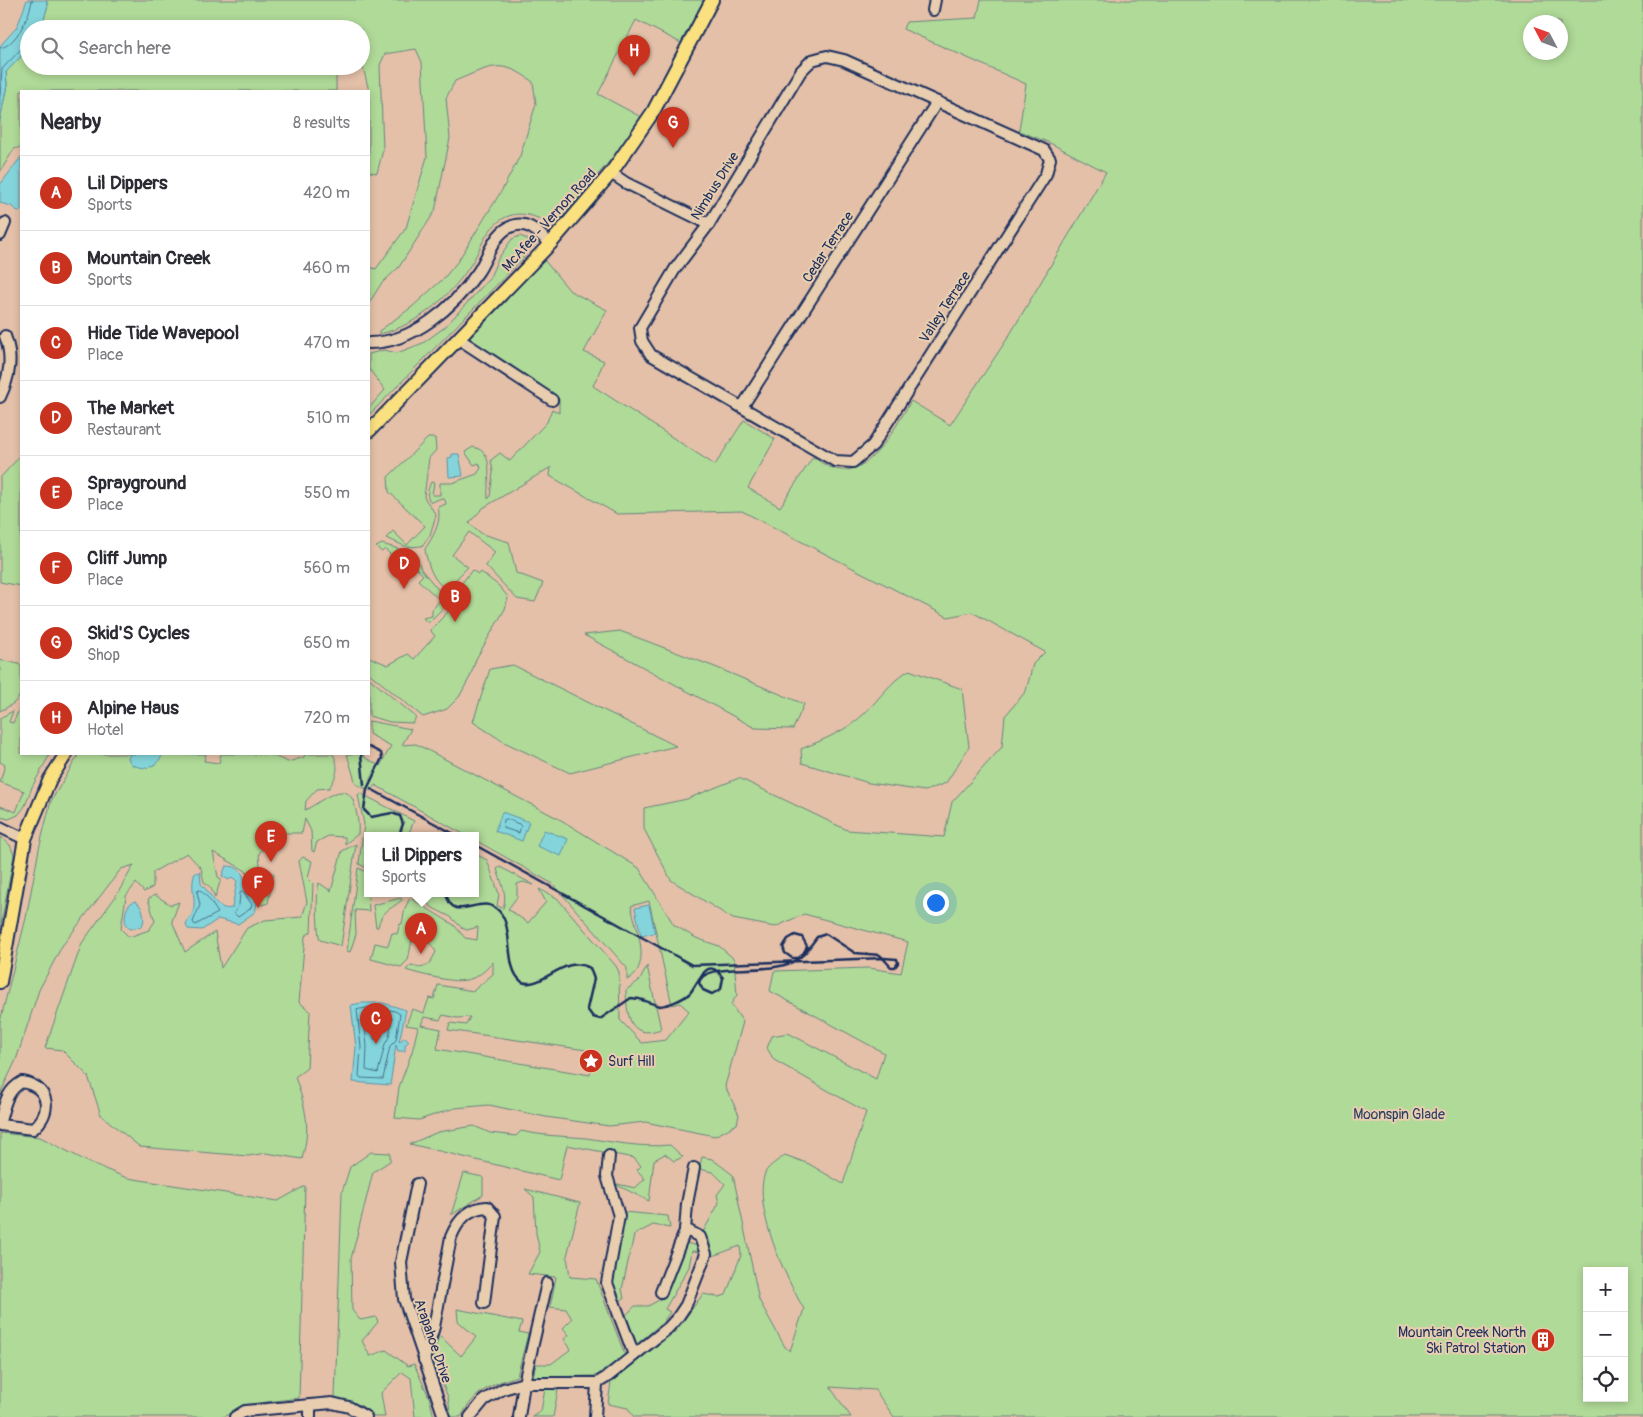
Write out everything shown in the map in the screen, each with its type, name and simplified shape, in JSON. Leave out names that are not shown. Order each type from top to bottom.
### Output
[{"type":"main road","name":"McAfee - Vernon Road","points":[[370,430],[550,244],[611,173],[653,112],[712,0]]},
{"type":"main road","points":[[0,982],[25,838],[50,779],[65,755]]},
{"type":"street","name":"Nimbus Drive","points":[[853,462],[835,460],[651,355],[642,341],[640,328],[676,269],[709,224],[801,71],[812,60],[827,56],[844,60],[1044,150],[1050,159]]},
{"type":"street","name":"Cedar Terrace","points":[[742,407],[937,102]]},
{"type":"street","name":"Valley Terrace","points":[[853,462],[873,444],[1046,174],[1050,159]]},
{"type":"street","points":[[611,173],[626,183],[709,224]]},
{"type":"street","points":[[0,235],[5,223]]},
{"type":"street","points":[[370,343],[383,342],[412,332],[439,314],[471,281],[500,234],[509,227],[521,224],[532,227],[550,244]]},
{"type":"street","points":[[0,397],[8,378],[10,362],[10,350],[5,336]]},
{"type":"street","points":[[459,339],[552,400]]},
{"type":"street","points":[[0,827],[25,838]]},
{"type":"street","points":[[22,1082],[31,1084],[43,1093],[46,1101],[45,1114],[40,1123],[33,1129],[22,1130],[0,1123],[7,1094],[14,1087],[22,1082]]},
{"type":"street","points":[[609,1156],[607,1176],[619,1216],[607,1283],[634,1355]]},
{"type":"street","points":[[661,1292],[685,1229],[687,1204],[694,1168]]},
{"type":"street","name":"Arapahoe Drive","points":[[418,1184],[401,1262],[404,1299],[444,1417]]},
{"type":"street","points":[[424,1360],[434,1327],[455,1226],[465,1214],[478,1207],[487,1207],[495,1216],[484,1303]]},
{"type":"street","points":[[470,1417],[484,1400],[503,1389],[524,1383],[597,1383],[668,1328],[686,1305],[706,1254],[700,1237],[685,1229]]},
{"type":"street","points":[[519,1417],[524,1383],[547,1283]]},
{"type":"street","points":[[595,1417],[597,1383]]},
{"type":"street","points":[[235,1417],[244,1411],[332,1403],[349,1407],[366,1417]]},
{"type":"street","points":[[310,1405],[310,1417]]},
{"type":"green space","points":[[46,0],[704,0],[681,43],[636,20],[598,94],[641,117],[619,150],[563,216],[552,223],[546,223],[540,219],[523,214],[512,215],[502,219],[489,231],[465,273],[445,296],[421,316],[393,330],[379,334],[379,331],[412,307],[444,278],[458,261],[502,190],[520,156],[536,104],[533,82],[512,69],[503,67],[486,69],[455,81],[446,98],[450,138],[435,211],[399,267],[381,284],[370,301],[370,267],[376,269],[406,228],[427,157],[422,62],[416,49],[385,54],[380,65],[383,150],[377,173],[370,172],[370,90],[365,75],[370,75],[370,20],[44,20],[48,5]]},
{"type":"green space","name":"Moonspin Glade","points":[[981,0],[1643,0],[1643,1417],[894,1417],[875,1390],[830,1387],[851,1417],[634,1417],[628,1408],[608,1404],[611,1382],[676,1331],[703,1294],[719,1297],[726,1295],[741,1255],[740,1246],[713,1256],[709,1240],[703,1232],[719,1203],[717,1195],[725,1184],[713,1172],[699,1169],[702,1157],[712,1159],[733,1175],[759,1300],[785,1347],[790,1351],[804,1309],[788,1280],[767,1223],[762,1187],[765,1173],[766,1170],[785,1155],[809,1164],[843,1184],[866,1112],[774,1060],[767,1048],[772,1036],[788,1033],[876,1079],[884,1053],[770,991],[774,971],[869,968],[901,973],[908,942],[804,914],[775,927],[733,919],[671,880],[644,829],[644,808],[687,799],[739,778],[847,830],[944,837],[952,802],[1002,747],[1005,716],[1026,691],[1033,664],[1045,652],[972,612],[948,617],[742,511],[617,514],[550,476],[551,467],[483,508],[469,523],[482,534],[509,542],[516,573],[543,583],[535,602],[517,599],[486,566],[495,552],[469,532],[452,555],[468,567],[457,578],[453,588],[447,588],[441,585],[433,575],[425,549],[438,524],[438,507],[446,504],[442,498],[431,502],[428,498],[428,490],[431,482],[434,483],[432,495],[440,495],[440,483],[452,483],[477,474],[481,468],[479,463],[474,465],[465,452],[473,447],[480,450],[488,461],[488,499],[490,497],[493,472],[491,460],[500,453],[510,461],[547,422],[552,409],[559,413],[559,399],[472,343],[470,338],[544,260],[570,291],[607,310],[584,352],[604,361],[593,386],[715,465],[744,420],[775,439],[748,488],[780,507],[813,457],[828,466],[844,470],[856,468],[868,460],[888,438],[911,401],[950,425],[1009,336],[1106,172],[1050,143],[1019,131],[1026,84],[903,29],[906,22],[977,18]]},
{"type":"green space","points":[[20,57],[20,75],[336,75],[336,90],[20,90],[20,147],[14,149],[0,172],[0,120],[7,85],[6,72]]},
{"type":"green space","points":[[520,236],[527,239],[530,246],[524,257],[370,414],[370,407],[385,390],[370,370],[370,354],[384,350],[397,353],[423,343],[445,327],[489,279],[498,259],[512,239]]},
{"type":"green space","points":[[428,438],[435,438],[436,450],[429,458],[424,497],[436,515],[430,535],[422,546],[407,547],[386,538],[393,531],[407,545],[425,526],[389,492],[388,477]]},
{"type":"green space","points":[[20,456],[20,586],[0,582],[0,478]]},
{"type":"green space","points":[[382,544],[416,554],[421,569],[445,598],[445,606],[428,623],[423,618],[432,616],[432,610],[440,600],[418,580],[423,575],[410,562],[398,562],[385,549],[382,552],[376,547]]},
{"type":"green space","points":[[472,570],[478,574],[481,572],[499,586],[508,597],[505,609],[476,659],[470,677],[459,697],[447,709],[423,717],[370,674],[370,657],[388,665],[408,654],[414,659],[435,636],[430,630],[451,609],[451,597]]},
{"type":"green space","points":[[620,631],[715,667],[804,704],[793,729],[755,728],[584,635]]},
{"type":"green space","points":[[0,660],[20,666],[20,695],[14,703],[0,711]]},
{"type":"green space","points":[[513,665],[676,746],[570,773],[504,742],[473,722],[490,669]]},
{"type":"green space","points":[[909,670],[962,689],[969,747],[946,783],[925,791],[869,783],[802,763],[801,749],[851,725],[896,680]]},
{"type":"green space","points":[[370,679],[416,717],[413,723],[390,722],[370,716]]},
{"type":"green space","points":[[20,707],[20,755],[49,755],[32,787],[25,806],[18,815],[9,819],[0,817],[0,806],[16,812],[24,791],[0,782],[5,765],[0,762],[0,718],[13,711],[9,722],[13,723]]},
{"type":"green space","points":[[370,721],[411,729],[402,745],[416,744],[561,820],[639,868],[674,925],[696,938],[719,946],[734,959],[737,995],[731,1004],[743,1022],[725,1086],[739,1115],[737,1124],[715,1136],[645,1122],[609,1126],[546,1117],[489,1105],[455,1108],[419,1120],[395,1118],[399,1087],[412,1052],[418,1027],[406,1025],[412,1009],[424,1013],[429,998],[434,999],[438,985],[473,991],[493,974],[493,962],[473,978],[459,981],[443,979],[406,970],[411,965],[419,967],[429,965],[436,952],[427,941],[420,939],[412,940],[408,960],[401,967],[371,959],[375,943],[388,946],[392,933],[397,934],[400,924],[402,924],[405,908],[410,898],[454,925],[465,938],[477,940],[478,927],[467,930],[462,928],[451,917],[433,908],[419,897],[479,897],[479,856],[487,860],[499,894],[497,906],[503,908],[505,898],[497,869],[500,867],[534,885],[523,882],[517,884],[517,897],[508,909],[528,923],[546,902],[539,889],[557,898],[616,966],[619,972],[620,1020],[642,1043],[666,1040],[689,1011],[680,1003],[672,1005],[649,901],[631,906],[641,946],[641,956],[635,974],[627,980],[627,968],[553,884],[479,842],[479,832],[460,832],[375,785],[371,791],[356,784],[347,755],[363,755],[380,766],[391,746],[370,735]],"holes":[[[443,1015],[457,1018],[470,1017],[466,1025],[450,1023],[448,1030],[593,1051],[590,1075],[437,1049],[441,1029],[421,1025],[424,1017],[440,1020]]]},
{"type":"green space","points":[[78,755],[206,755],[204,761],[219,763],[221,755],[271,755],[288,762],[304,757],[305,755],[333,755],[337,767],[334,779],[329,788],[317,789],[306,801],[305,810],[332,794],[345,792],[354,803],[358,818],[358,834],[345,844],[345,837],[328,836],[317,842],[314,852],[312,851],[311,831],[305,819],[302,833],[278,833],[259,853],[260,866],[274,874],[268,903],[261,905],[250,886],[246,871],[213,852],[218,877],[221,879],[215,898],[211,888],[204,882],[201,868],[187,853],[153,872],[153,887],[144,892],[136,883],[126,896],[121,929],[129,937],[149,930],[155,921],[148,899],[155,895],[171,905],[179,902],[172,921],[185,952],[215,932],[221,968],[247,928],[265,920],[302,917],[307,902],[299,861],[303,857],[312,861],[308,878],[313,883],[311,932],[305,936],[299,1002],[310,1011],[307,1068],[295,1077],[302,1099],[307,1127],[302,1159],[266,1153],[248,1156],[140,1147],[101,1115],[88,1076],[62,1050],[45,1048],[82,943],[116,896],[134,865],[121,869],[62,946],[39,990],[16,1060],[0,1094],[0,1022],[26,918],[39,849],[51,801]]},
{"type":"green space","points":[[360,793],[414,821],[409,832],[364,832],[364,866],[359,864],[364,824],[358,795]]},
{"type":"green space","points":[[0,836],[10,845],[14,855],[0,930]]},
{"type":"green space","points":[[356,844],[341,946],[320,940],[317,903],[318,887],[319,883],[331,891],[342,851]]},
{"type":"green space","points":[[358,868],[364,871],[364,897],[368,897],[369,911],[355,910],[356,934],[350,952],[347,951]]},
{"type":"green space","points":[[401,898],[402,900],[381,917],[378,927],[376,927],[373,905]]},
{"type":"green space","points":[[647,966],[661,1029],[650,1032],[636,1028],[632,1023],[627,1007],[626,990],[640,980]]},
{"type":"green space","points":[[474,1126],[490,1133],[516,1136],[521,1131],[638,1145],[670,1145],[683,1157],[674,1161],[665,1154],[654,1160],[649,1201],[613,1183],[635,1188],[645,1179],[637,1170],[641,1166],[634,1158],[567,1145],[559,1180],[410,1144],[438,1132]]},
{"type":"green space","points":[[0,1133],[40,1137],[90,1163],[127,1178],[278,1201],[305,1186],[299,1398],[243,1405],[224,1417],[0,1417]]},
{"type":"green space","points":[[371,1152],[390,1153],[390,1161],[373,1172],[351,1259],[352,1310],[360,1320],[376,1317],[378,1322],[362,1341],[370,1356],[386,1350],[408,1366],[414,1364],[429,1397],[434,1417],[415,1417],[411,1378],[402,1372],[381,1393],[385,1417],[374,1417],[361,1406],[335,1398],[342,1192],[350,1167]]},
{"type":"green space","points":[[464,1173],[483,1177],[483,1195],[451,1215]]},
{"type":"green space","points":[[525,1189],[580,1203],[567,1256],[570,1277],[596,1279],[625,1355],[596,1376],[533,1377],[536,1364],[551,1364],[571,1349],[564,1339],[569,1335],[563,1328],[572,1319],[566,1309],[550,1307],[556,1277],[528,1274],[540,1252],[536,1233],[534,1197]]},
{"type":"green space","points":[[623,1212],[668,1216],[670,1228],[653,1225],[634,1235],[622,1289],[624,1299],[619,1301],[612,1281]]},
{"type":"green space","points":[[686,1243],[698,1246],[699,1252],[692,1251],[689,1267],[665,1309],[670,1312],[663,1322],[637,1344],[626,1315],[635,1306],[648,1306],[661,1299]]},
{"type":"green space","points":[[457,1309],[522,1322],[519,1332],[528,1334],[517,1376],[484,1390],[466,1408],[461,1417],[451,1417],[448,1397],[432,1360],[439,1335],[461,1356],[476,1337],[458,1321]]},
{"type":"green space","points":[[545,1389],[558,1390],[553,1417],[532,1417],[541,1411]]},
{"type":"water","points":[[27,0],[46,0],[48,5],[44,20],[20,20],[20,57],[6,72],[7,85],[0,120],[0,46],[17,27]]},
{"type":"water","points":[[20,158],[20,211],[0,203],[0,185]]},
{"type":"water","points":[[452,454],[459,454],[463,476],[449,477],[448,458],[452,457]]},
{"type":"water","points":[[130,755],[162,755],[153,765],[145,768],[131,764],[128,758]]},
{"type":"water","points":[[502,812],[529,822],[522,841],[495,831]]},
{"type":"water","points":[[544,830],[568,839],[561,856],[537,846]]},
{"type":"water","points":[[226,866],[240,870],[257,904],[255,912],[238,924],[218,919],[202,930],[188,929],[186,925],[194,909],[193,882],[195,873],[200,872],[201,884],[218,904],[222,907],[232,908],[237,881],[232,877],[229,880],[222,876]]},
{"type":"water","points":[[135,901],[142,909],[144,919],[142,926],[131,929],[126,926],[125,915],[129,905]]},
{"type":"water","points":[[649,905],[655,933],[641,936],[635,908]]},
{"type":"water","points":[[383,1003],[406,1010],[399,1042],[405,1037],[409,1041],[405,1045],[405,1051],[398,1051],[396,1045],[390,1085],[353,1082],[356,1047],[351,1005]]},
{"type":"railway","points":[[370,748],[381,753],[382,758],[367,789],[364,810],[371,817],[392,813],[400,816],[403,824],[400,832]]},
{"type":"railway","points":[[361,755],[364,785]]},
{"type":"railway","points":[[371,789],[450,832]]},
{"type":"railway","points":[[479,847],[692,965],[792,961]]},
{"type":"railway","points":[[448,897],[450,903],[455,907],[484,905],[492,906],[499,911],[507,927],[513,967],[516,976],[522,982],[538,981],[571,965],[590,968],[594,979],[587,1009],[593,1017],[600,1019],[631,998],[660,1006],[668,1004],[690,993],[708,969],[717,971]]},
{"type":"railway","points":[[799,958],[817,937],[826,934],[855,953],[880,955],[883,958]]},
{"type":"railway","points":[[795,935],[802,937],[807,946],[799,958],[792,958],[785,953],[783,947],[788,939],[795,935]]},
{"type":"railway","points":[[792,961],[799,958]]},
{"type":"railway","points":[[883,958],[897,959],[898,963],[895,967],[891,967],[883,958]]},
{"type":"railway","points":[[792,961],[883,958]]},
{"type":"railway","points":[[717,971],[769,968],[785,965],[792,961]]},
{"type":"railway","points":[[717,971],[723,978],[721,989],[712,994],[703,990],[699,983],[705,975],[717,971]]},
{"type":"place","name":"Alpine Haus","points":[[634,76]]},
{"type":"place","name":"Skid'S Cycles","points":[[673,148]]},
{"type":"place","name":"The Market","points":[[404,589]]},
{"type":"place","name":"Mountain Creek","points":[[455,622]]},
{"type":"place","name":"Sprayground","points":[[271,862]]},
{"type":"place","name":"Cliff Jump","points":[[258,908]]},
{"type":"place","name":"Lil Dippers","points":[[421,954]]},
{"type":"place","name":"Hide Tide Wavepool","points":[[376,1044]]},
{"type":"place","name":"Surf Hill","points":[[591,1061]]},
{"type":"place","name":"Mountain Creek North Ski Patrol Station","points":[[1543,1340]]}]
